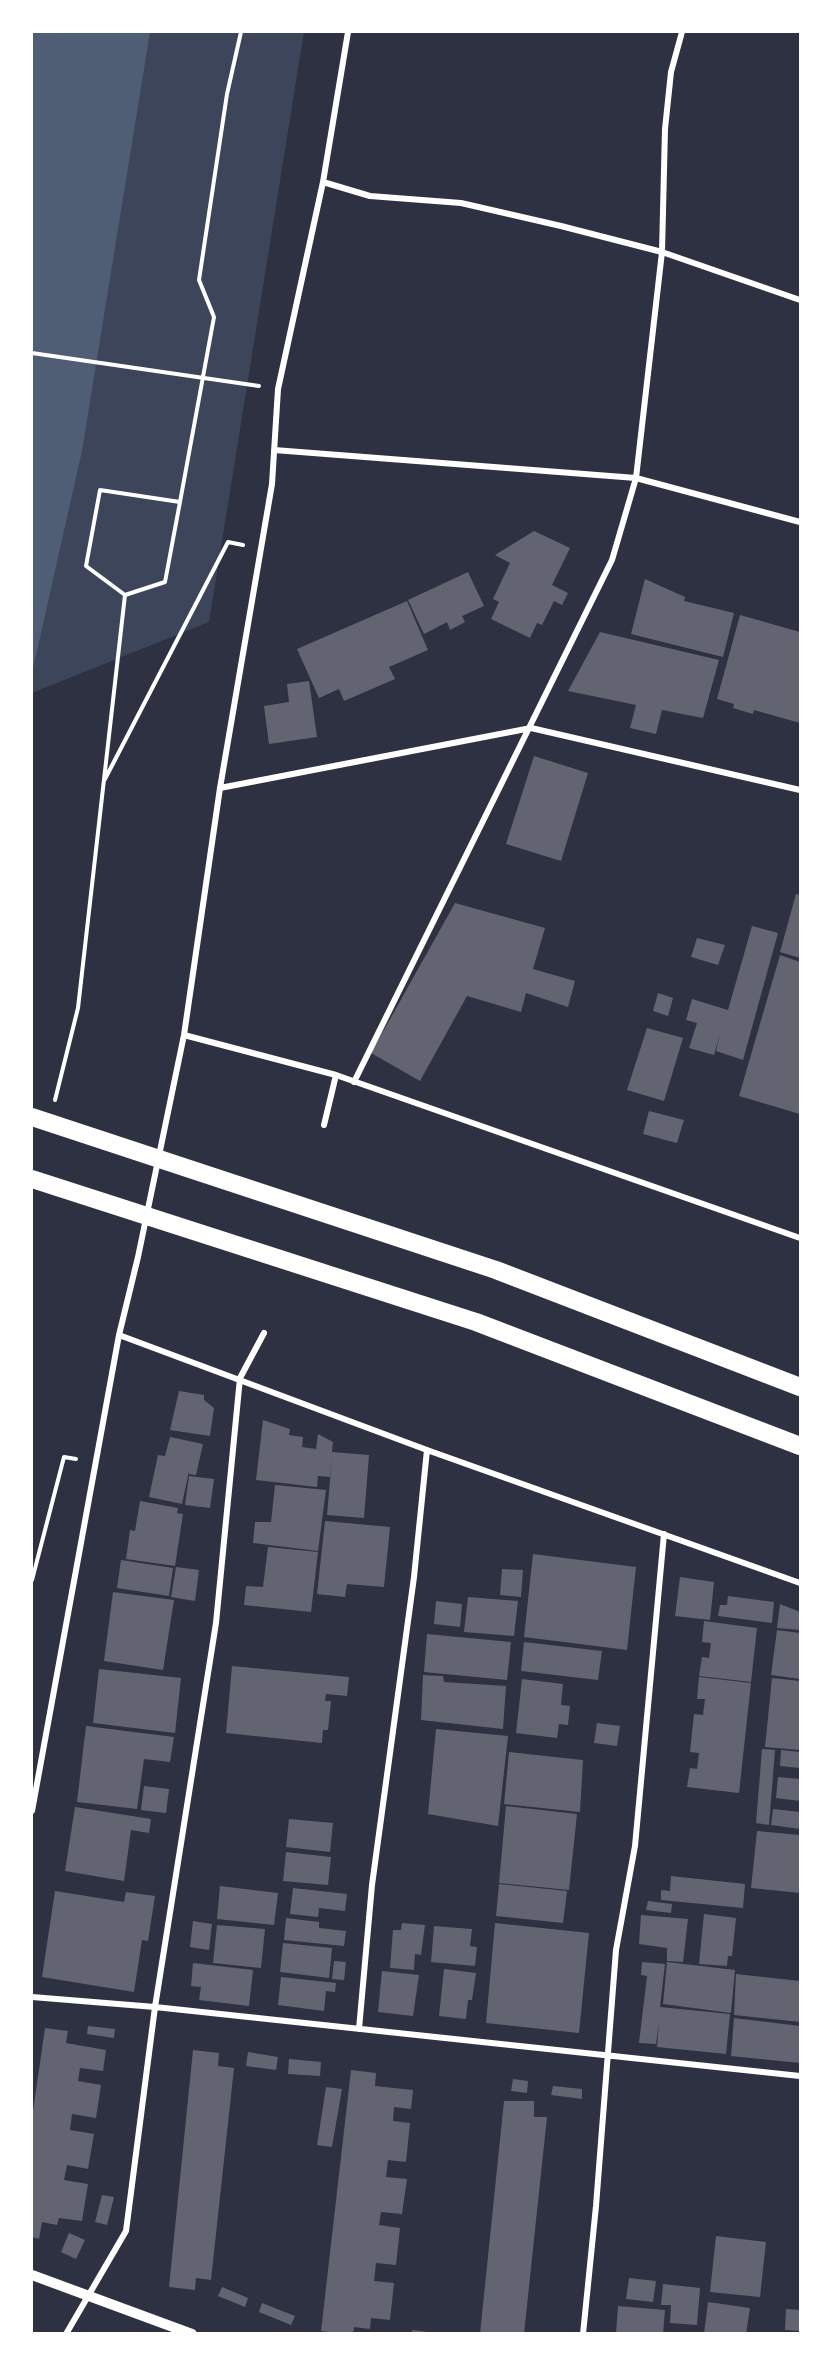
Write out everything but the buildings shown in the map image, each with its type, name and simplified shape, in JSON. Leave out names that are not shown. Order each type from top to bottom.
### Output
[{"type":"highway","points":[[32,1117],[496,1270],[801,1387]]},
{"type":"highway","points":[[32,1179],[476,1322],[801,1446]]},
{"type":"street","points":[[32,1811],[118,1335],[138,1257],[184,1035],[220,788],[272,484],[278,388],[324,182],[348,32]]},
{"type":"street","points":[[354,1082],[531,728],[612,560],[636,478],[662,252],[665,129],[671,72],[682,32]]},
{"type":"street","points":[[324,182],[370,196],[460,203],[662,252],[801,300]]},
{"type":"street","points":[[274,450],[636,478],[801,522]]},
{"type":"street","points":[[220,788],[531,728],[801,790]]},
{"type":"street","points":[[184,1035],[336,1075],[801,1238]]},
{"type":"street","points":[[324,1125],[336,1075]]},
{"type":"street","points":[[66,2334],[126,2231],[155,2007],[216,1623],[240,1378],[264,1333]]},
{"type":"street","points":[[118,1335],[240,1378],[427,1450],[801,1584]]},
{"type":"street","points":[[359,2030],[372,1885],[414,1577],[427,1450]]},
{"type":"street","points":[[583,2334],[596,2206],[616,1950],[635,1846],[664,1534]]},
{"type":"street","points":[[32,1997],[155,2007],[801,2076]]},
{"type":"street","points":[[32,2275],[192,2334]]},
{"type":"path","points":[[125,595],[165,582],[214,317],[199,280],[227,94],[241,32]]},
{"type":"path","points":[[32,353],[278,388]]},
{"type":"path","points":[[125,595],[86,566],[100,490],[180,502]]},
{"type":"path","points":[[103,782],[228,542],[261,548]]},
{"type":"path","points":[[55,1101],[78,1008],[125,595]]},
{"type":"path","points":[[32,1580],[64,1457],[96,1462]]},
{"type":"shaded area","points":[[32,32],[304,32],[209,622],[32,693]]},
{"type":"shaded area","points":[[32,32],[150,32],[82,451],[32,673]]}]
